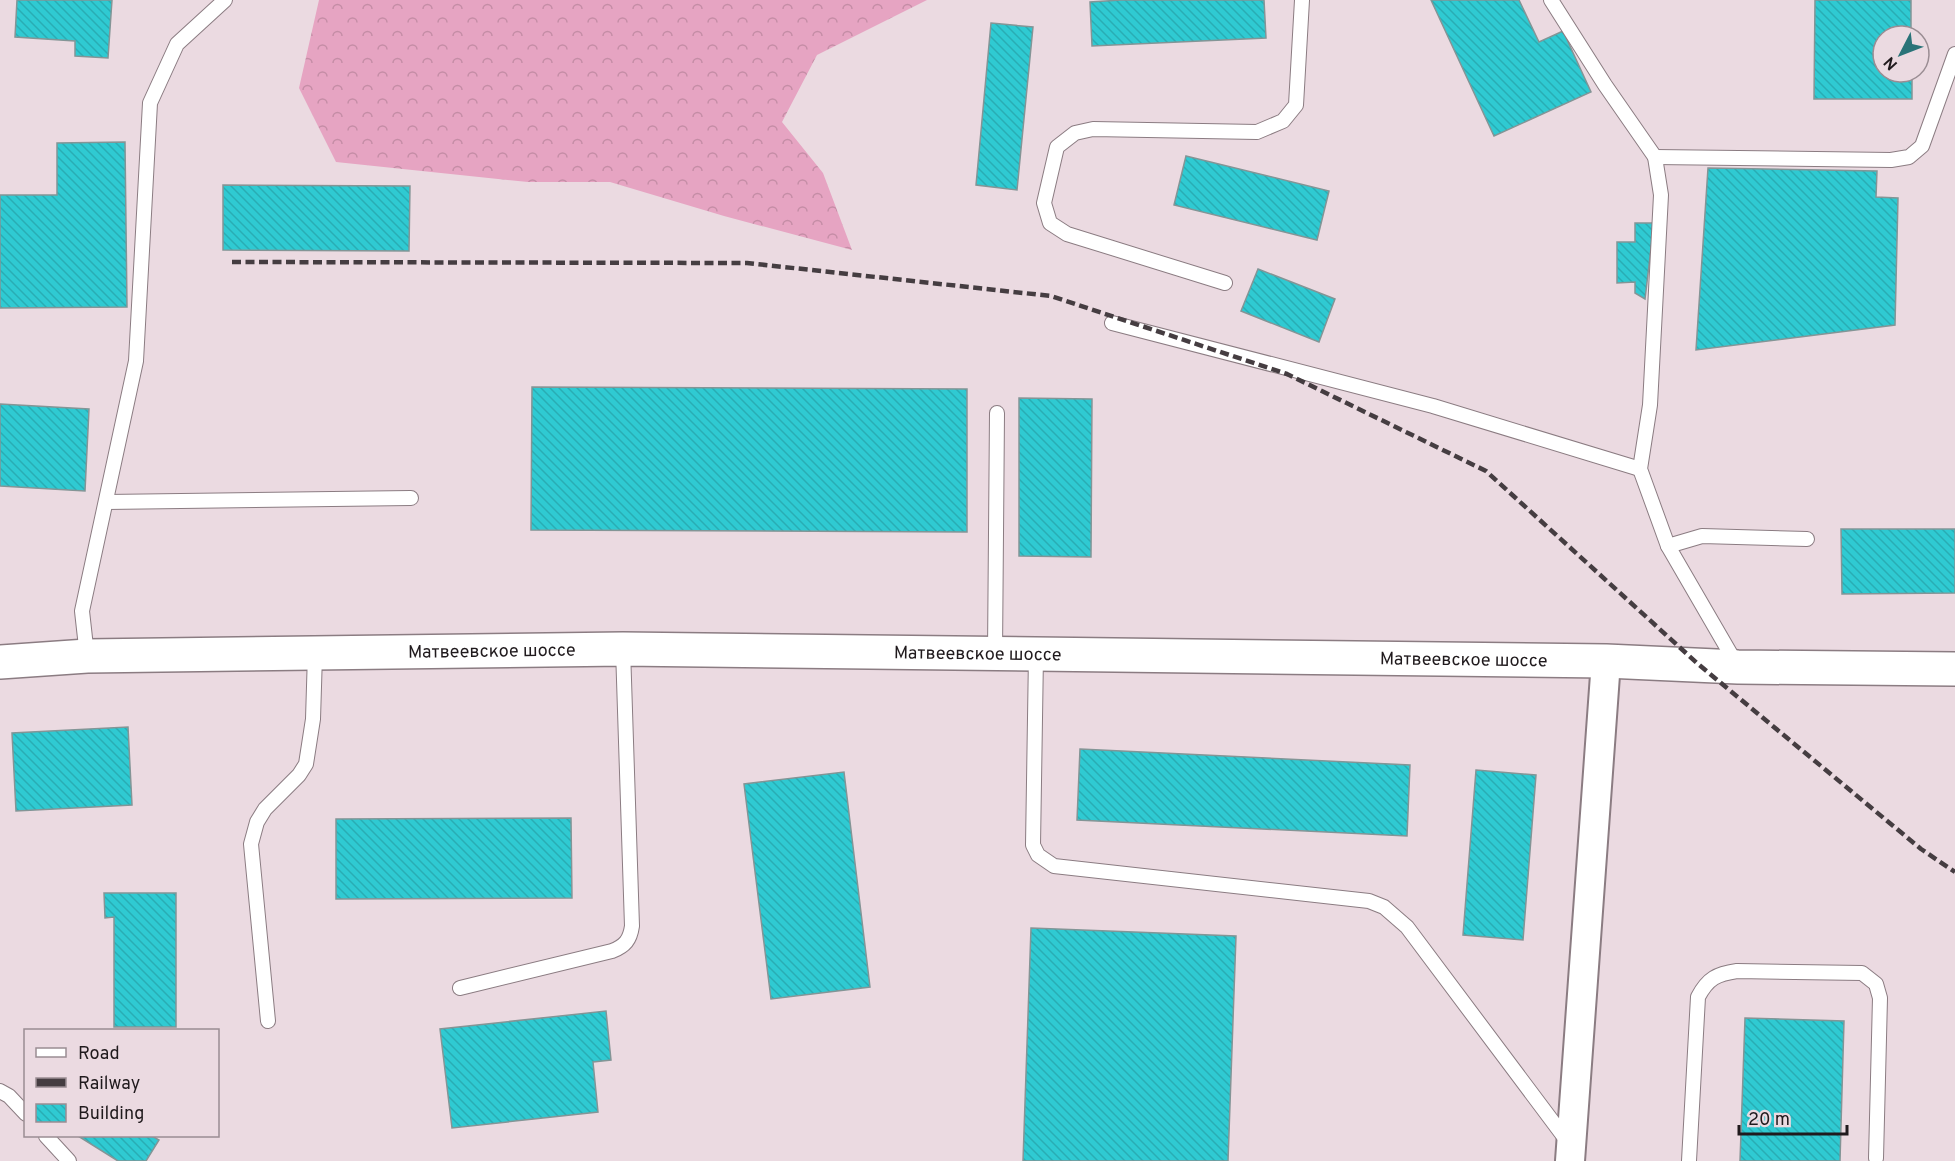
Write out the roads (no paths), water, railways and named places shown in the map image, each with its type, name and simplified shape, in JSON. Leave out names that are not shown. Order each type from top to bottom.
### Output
[{"type":"main road","name":"Матвеевское шоссе","points":[[0,662],[87,656],[623,650],[1606,661],[1738,667],[1955,669]]},
{"type":"street","points":[[1570,1154],[1606,661]]},
{"type":"lane","points":[[87,656],[82,611],[136,361],[150,103],[177,44],[225,0]]},
{"type":"lane","points":[[1225,283],[1067,234],[1050,223],[1044,203],[1057,147],[1075,132],[1093,129],[1257,132],[1283,122],[1296,105],[1302,0]]},
{"type":"lane","points":[[1551,0],[1605,85],[1655,157],[1661,195],[1650,405],[1640,469],[1668,546],[1738,667]]},
{"type":"lane","points":[[1655,157],[1892,160],[1909,157],[1922,146],[1955,54]]},
{"type":"lane","points":[[1112,323],[1433,406],[1640,469]]},
{"type":"lane","points":[[995,655],[997,412]]},
{"type":"lane","points":[[106,502],[411,498]]},
{"type":"lane","points":[[1668,546],[1702,536],[1807,539]]},
{"type":"lane","points":[[460,988],[612,951],[622,947],[631,936],[623,650]]},
{"type":"lane","points":[[268,1021],[251,844],[257,822],[265,809],[299,776],[306,764],[313,719],[315,654]]},
{"type":"lane","points":[[1036,655],[1034,845],[1038,855],[1054,866],[1369,900],[1384,907],[1407,927],[1570,1154]]},
{"type":"lane","points":[[1689,1161],[1698,997],[1704,985],[1720,973],[1737,972],[1862,973],[1876,984],[1880,998],[1876,1158]]},
{"type":"lane","points":[[0,1091],[9,1096],[24,1112]]},
{"type":"lane","points":[[47,1137],[69,1161]]},
{"type":"railway","points":[[232,262],[747,263],[1051,296],[1287,374],[1486,471],[1698,664],[1921,849],[1955,872]]}]
